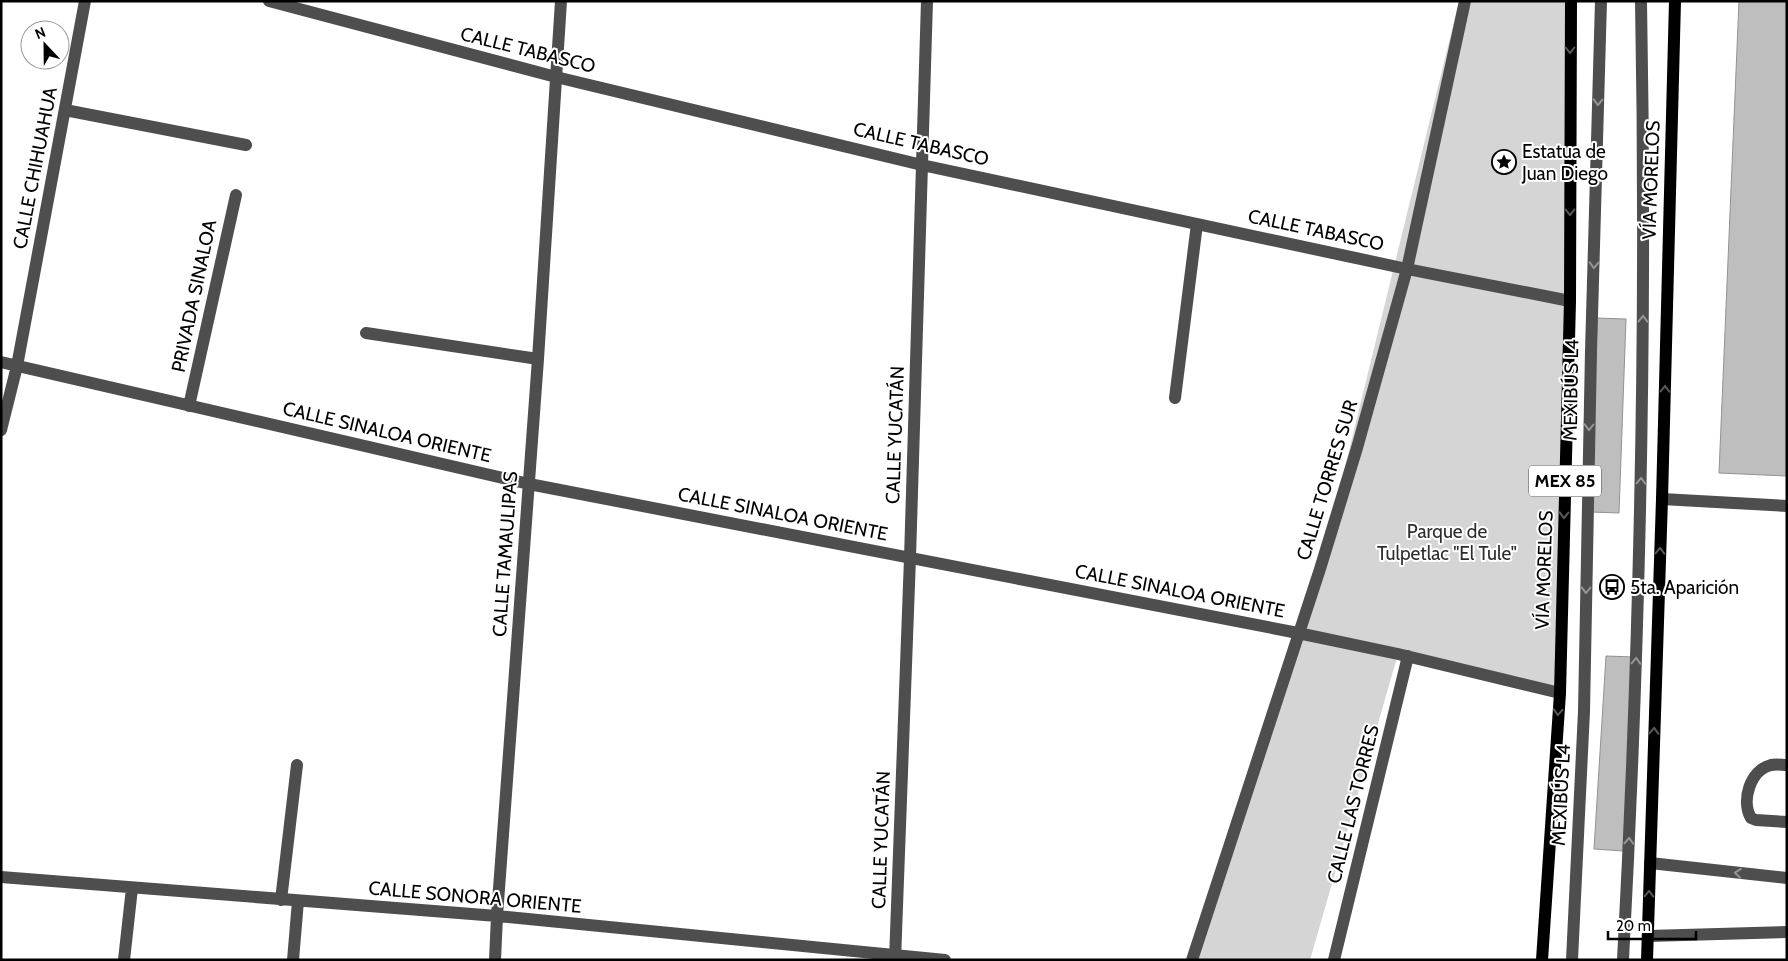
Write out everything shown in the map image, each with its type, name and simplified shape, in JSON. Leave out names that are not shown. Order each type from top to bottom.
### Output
[{"type":"main road","name":"VÍA MORELOS","points":[[1542,960],[1560,694],[1570,301],[1571,1]]},
{"type":"main road","name":"VÍA MORELOS","points":[[1647,960],[1662,499],[1675,1]]},
{"type":"street","name":"CALLE CHIHUAHUA","points":[[1,430],[17,366],[85,1]]},
{"type":"street","name":"CALLE TABASCO","points":[[269,1],[556,77],[922,165],[1407,269],[1570,301]]},
{"type":"street","name":"CALLE TAMAULIPAS","points":[[495,960],[496,916],[538,359],[561,1]]},
{"type":"street","name":"CALLE YUCATÁN","points":[[896,958],[927,1]]},
{"type":"street","name":"CALLE TORRES SUR","points":[[1192,960],[1354,457],[1407,269],[1465,1]]},
{"type":"street","name":"MEXIBÚS L4","points":[[1572,960],[1584,711],[1601,1]]},
{"type":"street","points":[[1623,960],[1633,758],[1641,482],[1644,178],[1641,1]]},
{"type":"street","points":[[65,110],[246,145]]},
{"type":"street","name":"PRIVADA SINALOA","points":[[189,406],[236,195]]},
{"type":"street","points":[[1175,398],[1197,224]]},
{"type":"street","points":[[366,333],[538,359]]},
{"type":"street","name":"CALLE SINALOA ORIENTE","points":[[1,362],[529,484],[1298,633],[1408,656],[1560,694]]},
{"type":"street","points":[[1662,499],[1787,506]]},
{"type":"street","name":"CALLE LAS TORRES","points":[[1334,960],[1408,656]]},
{"type":"street","points":[[281,900],[297,765]]},
{"type":"street","points":[[1787,765],[1770,765],[1756,775],[1748,791],[1747,806],[1751,818],[1756,820],[1787,822]]},
{"type":"street","points":[[1650,863],[1787,878]]},
{"type":"street","name":"CALLE SONORA ORIENTE","points":[[1,877],[496,916],[896,958],[945,960]]},
{"type":"street","points":[[124,960],[132,888]]},
{"type":"street","points":[[293,960],[298,901]]},
{"type":"street","points":[[1648,936],[1787,932]]},
{"type":"green space","name":"Parque de Tulpetlac \"El Tule\"","points":[[1459,1],[1571,1],[1559,693],[1398,654],[1310,960],[1192,960],[1320,569]]},
{"type":"building","points":[[1739,1],[1787,1],[1787,476],[1719,473]]},
{"type":"building","points":[[1597,318],[1626,319],[1619,513],[1591,512]]},
{"type":"building","points":[[1606,656],[1634,657],[1623,851],[1594,849]]},
{"type":"place","name":"Estatua de Juan Diego","points":[[1504,162]]},
{"type":"place","name":"5ta. Aparición","points":[[1612,587]]}]
